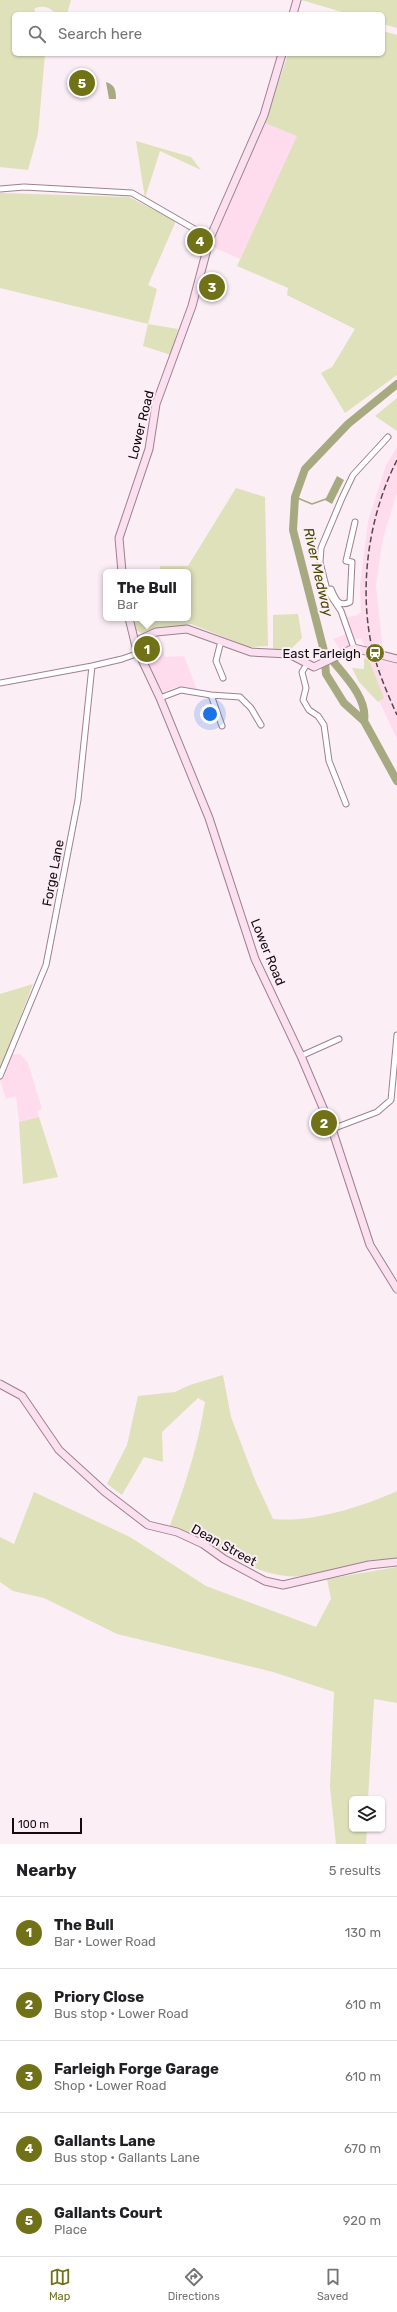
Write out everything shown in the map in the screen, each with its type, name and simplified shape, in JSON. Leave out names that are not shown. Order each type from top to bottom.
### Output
[{"type":"main road","points":[[294,12],[297,0]]},
{"type":"main road","name":"Lower Road","points":[[122,569],[118,544],[122,528],[148,455],[156,404],[192,306],[210,238],[264,115],[281,56]]},
{"type":"main road","name":"Lower Road","points":[[130,621],[137,650],[160,698],[209,818],[255,959],[301,1056],[332,1129],[370,1245],[397,1289]]},
{"type":"main road","points":[[132,631],[146,636],[162,631],[187,629],[251,652],[289,654],[309,665],[317,666],[354,648],[397,660]]},
{"type":"main road","points":[[137,650],[146,636]]},
{"type":"main road","name":"Dean Street","points":[[0,1384],[22,1396],[59,1450],[105,1492],[148,1525],[177,1532],[203,1544],[224,1559],[265,1581],[282,1585],[369,1564],[397,1562]]},
{"type":"street","points":[[0,189],[24,186],[132,193],[210,238]]},
{"type":"street","points":[[354,648],[341,613],[328,590],[320,562],[321,548],[353,475],[388,437]]},
{"type":"street","points":[[328,590],[331,589],[337,602],[340,604],[350,602],[352,562],[346,561],[355,522]]},
{"type":"street","points":[[221,641],[216,661],[217,673],[223,678]]},
{"type":"street","points":[[0,683],[122,659],[137,650]]},
{"type":"street","points":[[309,665],[302,672],[306,688],[303,700],[309,710],[318,716],[324,725],[329,762],[346,804]]},
{"type":"street","name":"Forge Lane","points":[[0,1076],[46,965],[78,800],[92,666]]},
{"type":"street","points":[[160,698],[181,690],[211,695],[240,697],[251,708],[261,725]]},
{"type":"street","points":[[211,695],[222,726]]},
{"type":"street","points":[[211,720],[218,717]]},
{"type":"street","points":[[332,1129],[377,1112],[391,1100],[397,1035]]},
{"type":"street","points":[[301,1056],[339,1039]]},
{"type":"shaded area","points":[[0,0],[71,0],[68,12],[54,12],[42,7],[35,8],[34,12],[12,12],[12,56],[45,56],[38,134],[28,170],[0,167]]},
{"type":"shaded area","points":[[301,0],[397,0],[397,28],[385,25],[385,12],[342,12]]},
{"type":"shaded area","points":[[385,32],[397,35],[397,375],[345,413],[321,373],[332,367],[355,329],[287,295],[288,288],[237,266],[297,136],[265,123],[287,56],[385,56]]},
{"type":"shaded area","points":[[106,82],[114,88],[116,99],[109,99]]},
{"type":"shaded area","points":[[265,123],[298,136],[240,259],[211,246]]},
{"type":"shaded area","points":[[136,141],[191,157],[201,170],[160,151],[145,198]]},
{"type":"shaded area","points":[[0,193],[129,197],[176,221],[148,285],[157,289],[148,324],[0,288]]},
{"type":"shaded area","points":[[148,324],[178,329],[171,355],[143,346]]},
{"type":"shaded area","points":[[397,398],[397,431],[375,416]]},
{"type":"shaded area","points":[[397,447],[397,493],[383,538],[376,585],[383,652],[365,647],[361,638],[354,640],[350,646],[342,652],[333,639],[349,633],[344,617],[355,616],[361,612],[360,585],[368,521],[386,465]]},
{"type":"shaded area","points":[[337,476],[344,480],[332,504],[325,500]]},
{"type":"shaded area","points":[[236,488],[265,497],[268,646],[249,647],[191,624],[141,633],[136,630],[134,621],[191,621],[191,569],[160,569],[160,566],[188,566]]},
{"type":"shaded area","points":[[298,614],[302,638],[290,650],[273,650],[273,615]]},
{"type":"shaded area","points":[[159,636],[165,657],[184,656],[197,690],[176,687],[163,693],[141,654],[139,645],[148,639]]},
{"type":"shaded area","points":[[369,654],[397,664],[397,739],[364,669],[364,659]]},
{"type":"shaded area","points":[[364,659],[369,660],[384,698],[378,702],[359,682],[352,668],[364,669]]},
{"type":"shaded area","points":[[33,984],[0,1070],[0,994]]},
{"type":"shaded area","points":[[11,1054],[20,1054],[28,1063],[42,1109],[37,1111],[39,1117],[19,1122],[16,1096],[6,1099],[0,1081]]},
{"type":"shaded area","points":[[39,1117],[58,1177],[23,1184],[19,1122]]},
{"type":"shaded area","points":[[223,1375],[231,1417],[255,1480],[273,1519],[288,1520],[320,1516],[368,1503],[397,1491],[397,1560],[370,1560],[321,1573],[286,1576],[260,1570],[183,1532],[169,1528],[186,1482],[199,1434],[205,1402],[198,1398],[162,1432],[163,1462],[144,1457],[122,1495],[107,1484],[127,1445],[138,1396],[175,1392],[190,1385]]},
{"type":"shaded area","points":[[34,1492],[130,1537],[206,1586],[316,1627],[331,1599],[327,1579],[397,1567],[397,1703],[374,1699],[368,1796],[349,1796],[349,1832],[367,1832],[366,1844],[336,1844],[330,1787],[334,1692],[273,1672],[117,1634],[44,1598],[13,1591],[0,1582],[0,1537],[14,1544]]},
{"type":"waterway","name":"River Medway","points":[[397,384],[348,424],[305,469],[295,497],[293,530],[324,651],[326,674],[344,703],[364,721],[397,781]]},
{"type":"waterway","points":[[295,497],[312,504],[326,499]]},
{"type":"waterway","name":"River Medway","points":[[327,654],[358,694],[362,703],[364,721]]},
{"type":"railway","points":[[397,460],[379,505],[368,554],[366,579],[366,604],[373,652],[397,715]]},
{"type":"place","name":"Gallants Court","points":[[82,83]]},
{"type":"place","name":"Gallants Lane","points":[[200,241]]},
{"type":"place","name":"Farleigh Forge Garage","points":[[212,287]]},
{"type":"place","name":"The Bull","points":[[147,649]]},
{"type":"place","name":"East Farleigh","points":[[375,653]]},
{"type":"place","name":"Priory Close","points":[[324,1123]]}]
